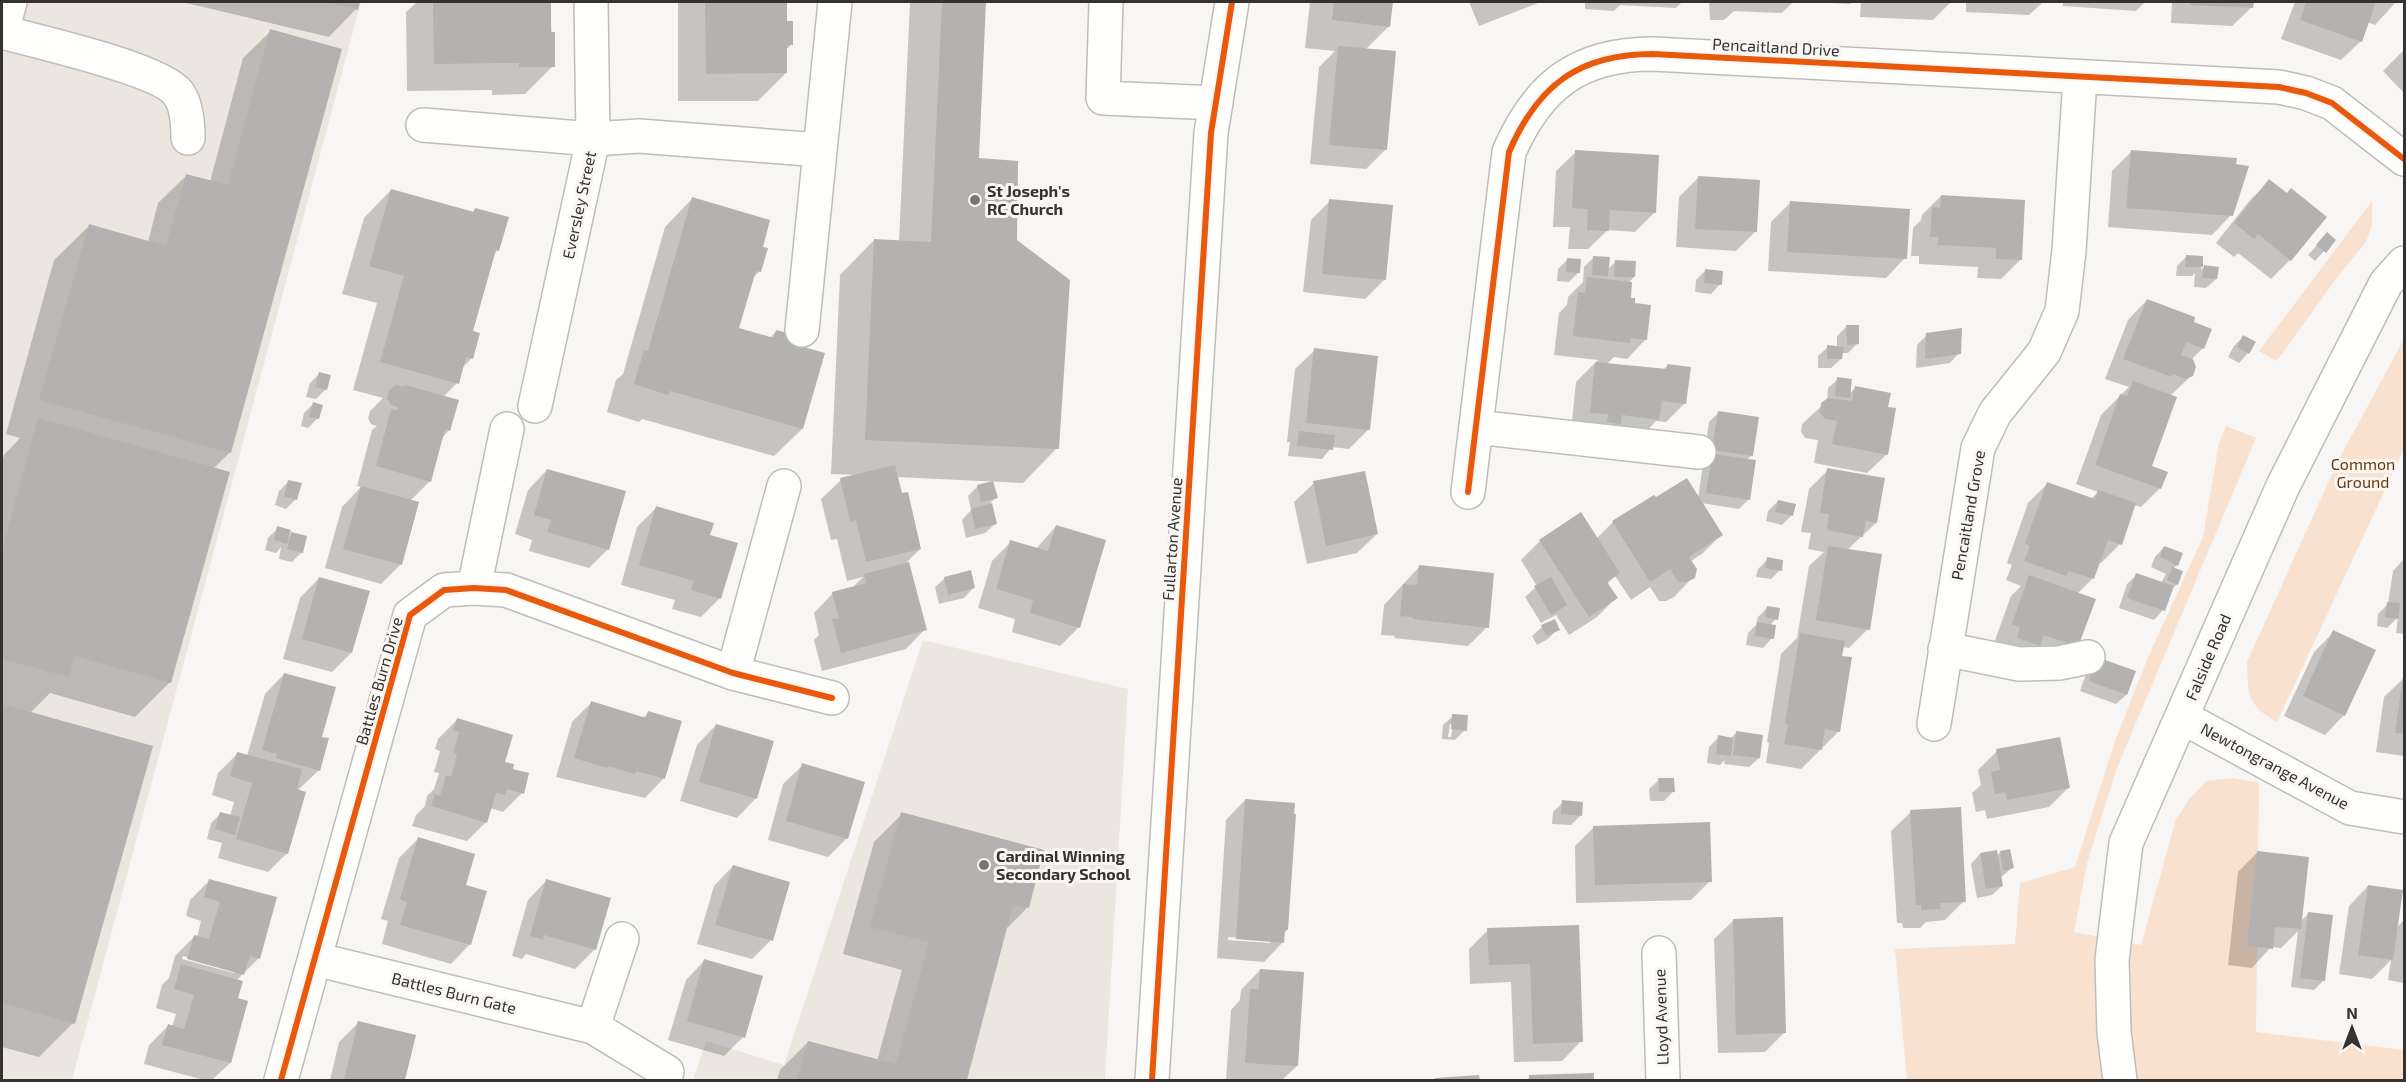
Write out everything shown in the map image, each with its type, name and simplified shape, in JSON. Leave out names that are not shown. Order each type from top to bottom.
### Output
[{"type":"street","points":[[10,2],[2,32],[93,56],[155,78],[178,93],[188,119],[188,138]]},
{"type":"street","name":"Eversley Street","points":[[535,406],[593,139],[591,2]]},
{"type":"street","points":[[802,330],[835,2]]},
{"type":"street","points":[[1106,2],[1103,98],[1216,103]]},
{"type":"street","name":"Fullarton Avenue","points":[[1152,1080],[1211,133],[1232,2]]},
{"type":"street","name":"Pencaitland Drive","points":[[1468,492],[1509,152],[1521,125],[1537,101],[1558,81],[1580,68],[1603,59],[1628,54],[1653,54],[2279,87],[2306,93],[2332,103],[2404,159]]},
{"type":"street","name":"Pencaitland Grove","points":[[1934,724],[1977,448],[1995,413],[2044,352],[2062,310],[2069,251],[2080,78]]},
{"type":"street","points":[[423,125],[593,139],[639,136],[820,150]]},
{"type":"street","name":"Falside Road","points":[[2120,1080],[2114,1032],[2112,960],[2126,843],[2283,486],[2386,283],[2404,263]]},
{"type":"street","points":[[1476,427],[1699,452]]},
{"type":"street","points":[[474,588],[507,429]]},
{"type":"street","points":[[733,673],[784,486]]},
{"type":"street","name":"Battles Burn Drive","points":[[280,1080],[411,615],[444,590],[474,588],[506,590],[733,673],[832,698]]},
{"type":"street","points":[[1946,649],[2019,664],[2059,663],[2088,657]]},
{"type":"street","name":"Newtongrange Avenue","points":[[2182,717],[2350,808],[2404,817]]},
{"type":"street","points":[[593,1027],[622,939]]},
{"type":"street","name":"Lloyd Avenue","points":[[1659,953],[1663,1080]]},
{"type":"street","name":"Battles Burn Gate","points":[[315,958],[593,1027],[667,1072]]},
{"type":"shaded area","points":[[2,2],[361,2],[72,1080],[2,1080]]},
{"type":"shaded area","name":"Cardinal Winning Secondary School","points":[[923,640],[1128,689],[1105,1080],[693,1080],[706,1041],[784,1065]]},
{"type":"green space","points":[[2372,201],[2372,225],[2366,242],[2279,358],[2276,361],[2259,351]]},
{"type":"green space","name":"Common Ground","points":[[2404,339],[2404,449],[2277,722],[2260,710],[2251,698],[2247,662],[2338,461]]},
{"type":"green space","points":[[2226,426],[2256,438],[2117,768],[2087,863],[2074,932],[2141,945],[2176,819],[2190,798],[2206,781],[2233,778],[2259,783],[2256,1032],[2404,1050],[2404,1080],[1907,1080],[1895,949],[2015,944],[2020,883],[2075,867],[2115,741],[2149,655],[2203,537],[2219,443]]},
{"type":"building","points":[[327,2],[360,2],[358,10]]},
{"type":"building","points":[[433,2],[551,2],[551,32],[555,32],[555,67],[519,67],[519,63],[434,64]]},
{"type":"building","points":[[705,2],[787,2],[787,21],[793,21],[793,45],[787,45],[787,73],[706,74]]},
{"type":"building","name":"St Joseph's RC Church","points":[[942,2],[986,2],[979,158],[1018,161],[1017,240],[1070,280],[1059,449],[865,440],[874,239],[931,242]]},
{"type":"building","points":[[1334,2],[1393,2],[1390,27],[1332,20]]},
{"type":"building","points":[[2190,2],[2254,2],[2253,8],[2190,5]]},
{"type":"building","points":[[2306,2],[2376,2],[2362,42],[2300,20]]},
{"type":"building","points":[[270,29],[342,49],[231,453],[39,400],[89,224],[166,246],[186,174],[228,185]]},
{"type":"building","points":[[1338,46],[1396,51],[1387,150],[1329,145]]},
{"type":"building","points":[[1575,150],[1659,155],[1656,213],[1610,210],[1609,231],[1587,230],[1588,209],[1572,208]]},
{"type":"building","points":[[2131,150],[2237,158],[2236,164],[2249,166],[2233,216],[2126,208]]},
{"type":"building","points":[[1698,176],[1760,180],[1757,232],[1695,229]]},
{"type":"building","points":[[2269,179],[2287,193],[2291,188],[2327,217],[2291,261],[2258,234],[2254,239],[2234,223]]},
{"type":"building","points":[[391,189],[474,212],[475,208],[509,217],[499,251],[496,250],[473,331],[480,333],[473,359],[466,357],[459,384],[380,362],[404,276],[369,266]]},
{"type":"building","points":[[1941,195],[2025,200],[2022,260],[1996,259],[1996,248],[1938,245],[1938,237],[1930,237],[1932,207],[1940,208]]},
{"type":"building","points":[[692,197],[770,220],[763,247],[768,248],[761,272],[756,271],[739,328],[774,338],[776,330],[800,336],[797,345],[825,353],[803,429],[670,391],[668,395],[634,384],[644,350],[648,351]]},
{"type":"building","points":[[1329,199],[1393,205],[1386,280],[1322,274]]},
{"type":"building","points":[[1790,201],[1910,209],[1907,259],[1787,252]]},
{"type":"building","points":[[2327,232],[2336,240],[2326,253],[2316,245]]},
{"type":"building","points":[[2186,255],[2203,256],[2203,267],[2185,267]]},
{"type":"building","points":[[1593,256],[1610,257],[1608,276],[1592,275]]},
{"type":"building","points":[[1567,258],[1581,259],[1580,273],[1566,272]]},
{"type":"building","points":[[1615,260],[1636,261],[1635,277],[1614,277]]},
{"type":"building","points":[[2204,265],[2219,267],[2217,279],[2202,278]]},
{"type":"building","points":[[1705,269],[1723,271],[1722,285],[1704,283]]},
{"type":"building","points":[[1587,277],[1632,282],[1631,298],[1635,298],[1635,303],[1651,305],[1647,340],[1631,338],[1630,343],[1573,336],[1578,292],[1585,293]]},
{"type":"building","points":[[2147,299],[2195,317],[2194,322],[2212,329],[2204,349],[2186,342],[2181,355],[2193,359],[2196,367],[2193,376],[2186,379],[2173,374],[2172,377],[2123,359]]},
{"type":"building","points":[[1846,325],[1859,325],[1859,344],[1847,345]]},
{"type":"building","points":[[1962,328],[1961,354],[1925,359],[1926,333]]},
{"type":"building","points":[[2243,335],[2256,342],[2249,354],[2237,347]]},
{"type":"building","points":[[1827,345],[1844,347],[1842,359],[1827,359]]},
{"type":"building","points":[[1314,348],[1378,356],[1370,430],[1306,423]]},
{"type":"building","points":[[1595,362],[1667,369],[1667,364],[1691,367],[1686,404],[1662,401],[1659,420],[1622,415],[1621,424],[1607,422],[1608,414],[1590,413]]},
{"type":"building","points":[[319,372],[331,375],[327,390],[315,387]]},
{"type":"building","points":[[1837,377],[1852,379],[1850,398],[1835,396]]},
{"type":"building","points":[[2133,381],[2177,397],[2152,466],[2168,472],[2161,489],[2095,465],[2120,394],[2127,396]]},
{"type":"building","points":[[396,385],[404,387],[405,385],[459,400],[450,431],[445,429],[431,482],[376,466],[391,409],[398,410],[398,407],[391,405],[387,398],[389,390]]},
{"type":"building","points":[[1855,386],[1891,393],[1888,407],[1896,408],[1888,455],[1832,444],[1837,421],[1825,419],[1820,413],[1821,403],[1828,398],[1852,401]]},
{"type":"building","points":[[313,402],[323,405],[319,419],[309,417]]},
{"type":"building","points":[[1718,411],[1759,417],[1753,456],[1712,450]]},
{"type":"building","points":[[38,418],[230,472],[171,683],[75,656],[69,677],[2,659],[2,550]]},
{"type":"building","points":[[1299,431],[1335,435],[1333,450],[1297,446]]},
{"type":"building","points":[[1712,454],[1756,460],[1750,500],[1706,493]]},
{"type":"building","points":[[895,465],[902,493],[908,492],[921,549],[866,562],[856,520],[850,522],[840,478]]},
{"type":"building","points":[[1827,468],[1885,478],[1877,523],[1866,521],[1863,537],[1827,530],[1829,514],[1820,513]]},
{"type":"building","points":[[547,469],[626,491],[609,550],[547,532],[551,520],[534,515]]},
{"type":"building","points":[[1365,471],[1378,534],[1326,546],[1313,481]]},
{"type":"building","points":[[1687,478],[1723,535],[1689,557],[1697,569],[1695,578],[1687,582],[1678,582],[1670,569],[1650,582],[1612,521]]},
{"type":"building","points":[[288,480],[302,483],[297,500],[284,496]]},
{"type":"building","points":[[993,481],[998,498],[981,502],[977,485]]},
{"type":"building","points":[[2047,482],[2095,499],[2098,490],[2136,503],[2122,545],[2108,540],[2094,579],[2069,571],[2066,576],[2024,561],[2030,546],[2025,543]]},
{"type":"building","points":[[361,486],[419,502],[402,565],[343,549]]},
{"type":"building","points":[[1778,500],[1796,504],[1793,516],[1775,512]]},
{"type":"building","points":[[992,503],[997,524],[975,529],[971,509]]},
{"type":"building","points":[[656,506],[714,523],[710,535],[738,543],[721,599],[691,590],[694,581],[639,565]]},
{"type":"building","points":[[1581,512],[1620,573],[1607,582],[1618,598],[1589,617],[1539,540]]},
{"type":"building","points":[[1056,525],[1106,540],[1080,628],[1030,613],[1033,600],[996,589],[1010,540],[1048,551]]},
{"type":"building","points":[[277,526],[291,530],[287,544],[274,540]]},
{"type":"building","points":[[291,532],[307,536],[303,553],[287,549]]},
{"type":"building","points":[[1828,546],[1882,554],[1870,630],[1816,620]]},
{"type":"building","points":[[2164,546],[2183,553],[2178,566],[2160,557]]},
{"type":"building","points":[[1767,557],[1783,560],[1782,571],[1765,568]]},
{"type":"building","points":[[909,562],[927,630],[841,653],[832,619],[839,618],[832,592],[866,583],[864,574]]},
{"type":"building","points":[[1419,565],[1494,573],[1489,628],[1400,616],[1403,584],[1417,585]]},
{"type":"building","points":[[2172,567],[2183,571],[2178,585],[2167,580]]},
{"type":"building","points":[[971,570],[975,588],[948,595],[944,577]]},
{"type":"building","points":[[2136,573],[2174,586],[2165,611],[2127,598]]},
{"type":"building","points":[[2029,575],[2096,599],[2078,647],[2044,635],[2040,646],[2017,638],[2020,627],[2012,624]]},
{"type":"building","points":[[319,577],[370,591],[352,653],[302,639]]},
{"type":"building","points":[[1551,577],[1567,605],[1551,615],[1534,586]]},
{"type":"building","points":[[2387,602],[2400,603],[2398,619],[2385,617]]},
{"type":"building","points":[[1767,606],[1780,608],[1778,620],[1765,617]]},
{"type":"building","points":[[1555,619],[1560,630],[1546,636],[1541,625]]},
{"type":"building","points":[[1757,622],[1776,625],[1774,639],[1755,636]]},
{"type":"building","points":[[2333,630],[2376,650],[2345,716],[2303,696]]},
{"type":"building","points":[[1800,633],[1845,641],[1842,656],[1852,657],[1840,732],[1825,729],[1822,750],[1784,744],[1788,724],[1785,723]]},
{"type":"building","points":[[2097,657],[2136,671],[2127,695],[2089,681]]},
{"type":"building","points":[[284,673],[336,687],[322,737],[329,738],[320,771],[276,758],[277,754],[262,750]]},
{"type":"building","points":[[2404,677],[2404,734],[2395,733]]},
{"type":"building","points":[[591,701],[646,718],[648,711],[682,721],[665,779],[636,771],[635,774],[608,766],[607,768],[574,758]]},
{"type":"building","points":[[2,704],[153,746],[75,1024],[2,1003]]},
{"type":"building","points":[[1452,714],[1468,715],[1467,731],[1451,729]]},
{"type":"building","points":[[457,718],[513,735],[505,762],[514,764],[513,769],[529,773],[524,794],[507,789],[505,795],[496,793],[487,823],[431,806],[435,794],[440,796],[446,775],[451,777],[457,754],[453,752],[459,732],[453,730]]},
{"type":"building","points":[[716,724],[774,741],[757,799],[699,782]]},
{"type":"building","points":[[1736,731],[1763,735],[1760,758],[1733,755]]},
{"type":"building","points":[[1718,735],[1733,738],[1731,756],[1716,754]]},
{"type":"building","points":[[2060,737],[2070,788],[2007,800],[2005,792],[1995,794],[1991,772],[2000,770],[1996,749]]},
{"type":"building","points":[[237,752],[302,769],[297,789],[306,792],[288,854],[236,839],[252,783],[230,776]]},
{"type":"building","points":[[802,763],[865,782],[848,839],[786,821]]},
{"type":"building","points":[[1658,778],[1674,778],[1675,792],[1659,792]]},
{"type":"building","points":[[1245,799],[1295,803],[1288,930],[1285,930],[1284,943],[1236,939]]},
{"type":"building","points":[[1562,800],[1583,802],[1582,816],[1561,814]]},
{"type":"building","points":[[1961,807],[1966,902],[1940,903],[1941,909],[1921,910],[1921,905],[1916,905],[1910,810]]},
{"type":"building","points":[[220,812],[240,817],[235,835],[215,829]]},
{"type":"building","points":[[901,812],[1044,850],[1029,908],[1013,905],[967,1080],[797,1080],[808,1041],[896,1064],[929,942],[870,927]]},
{"type":"building","points":[[1710,822],[1712,882],[1595,885],[1593,826]]},
{"type":"building","points":[[418,837],[475,854],[466,885],[487,891],[471,945],[400,925],[407,902],[400,899]]},
{"type":"building","points":[[2010,849],[2014,868],[2003,871],[2000,851]]},
{"type":"building","points":[[1997,850],[2003,886],[1986,889],[1980,853]]},
{"type":"building","points":[[2257,851],[2309,857],[2301,929],[2275,927],[2273,949],[2247,946]]},
{"type":"building","points":[[733,865],[790,882],[773,941],[715,925]]},
{"type":"building","points":[[209,879],[277,897],[260,959],[250,956],[244,975],[187,959],[194,935],[209,939],[220,902],[204,897]]},
{"type":"building","points":[[546,879],[611,898],[596,950],[544,935],[543,940],[530,936]]},
{"type":"building","points":[[2368,885],[2403,890],[2393,960],[2358,955]]},
{"type":"building","points":[[2308,912],[2333,915],[2325,981],[2300,978]]},
{"type":"building","points":[[1783,917],[1786,1033],[1736,1035],[1733,919]]},
{"type":"building","points":[[1579,925],[1583,1042],[1533,1044],[1530,964],[1489,965],[1487,928]]},
{"type":"building","points":[[704,959],[763,976],[745,1038],[687,1021]]},
{"type":"building","points":[[181,964],[243,981],[238,998],[248,1001],[231,1063],[162,1045],[168,1024],[184,1029],[194,995],[174,989]]},
{"type":"building","points":[[1260,969],[1304,972],[1298,1066],[1245,1063],[1250,989],[1259,989]]},
{"type":"building","points":[[358,1021],[416,1035],[405,1080],[344,1080]]},
{"type":"building","points":[[1594,1073],[1594,1080],[1529,1080],[1529,1075]]},
{"type":"building","points":[[1479,1075],[1480,1080],[1435,1080],[1435,1078]]},
{"type":"cycle path","points":[[1152,1080],[1211,133],[1232,2]]},
{"type":"cycle path","points":[[1468,492],[1509,152],[1533,108],[1564,78],[1583,67],[1627,55],[1653,54],[2279,87],[2306,93],[2332,103],[2404,159]]},
{"type":"cycle path","points":[[281,1080],[410,615],[444,590],[474,588],[506,590],[733,673],[832,698]]},
{"type":"place","name":"St Joseph's RC Church","points":[[975,200]]},
{"type":"place","name":"Cardinal Winning Secondary School","points":[[984,865]]}]
